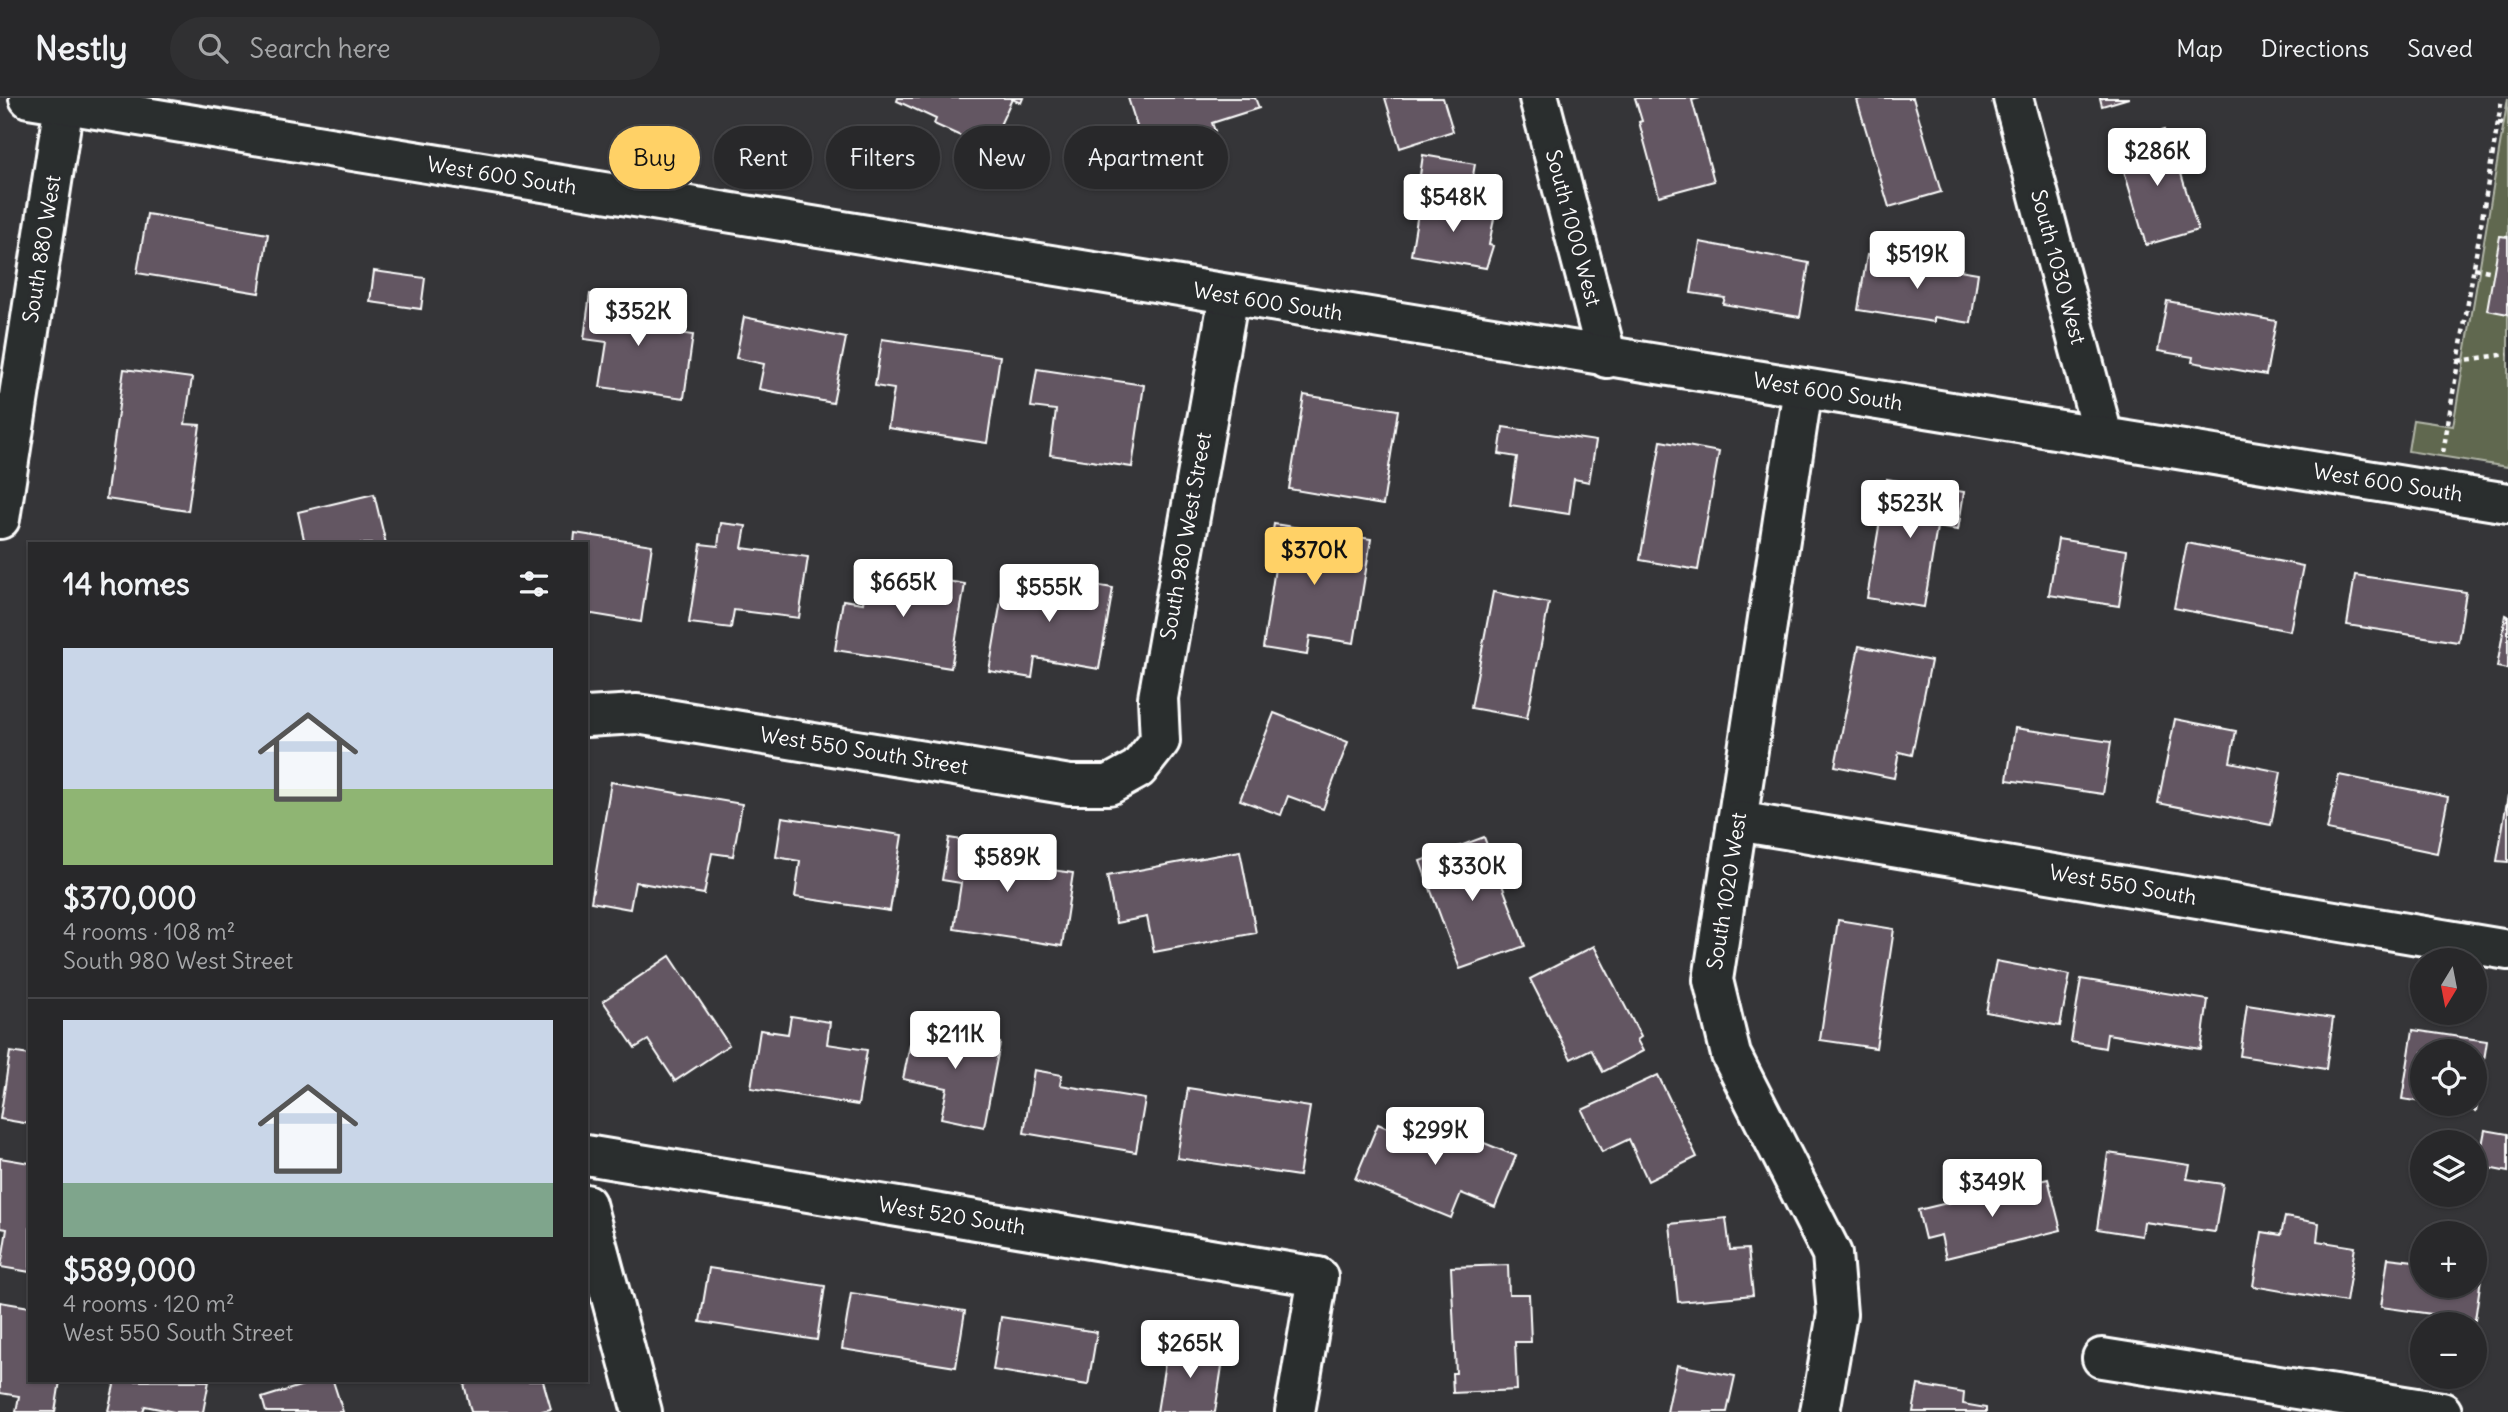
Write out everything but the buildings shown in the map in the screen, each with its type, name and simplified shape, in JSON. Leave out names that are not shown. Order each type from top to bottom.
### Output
[{"type":"street","name":"South 1000 West","points":[[1539,98],[1607,358]]},
{"type":"street","name":"South 1030 West","points":[[2013,98],[2103,436]]},
{"type":"street","name":"West 600 South","points":[[47,101],[1607,358],[2508,503]]},
{"type":"street","name":"South 880 West","points":[[0,519],[47,101]]},
{"type":"street","name":"South 980 West Street","points":[[1138,769],[1160,741],[1158,698],[1228,295]]},
{"type":"street","name":"South 1020 West","points":[[1803,388],[1713,980],[1731,1055],[1832,1254],[1837,1314],[1820,1412]]},
{"type":"street","name":"West 550 South Street","points":[[588,717],[637,714],[1070,785],[1109,785],[1138,769]]},
{"type":"street","name":"West 550 South","points":[[1737,821],[2508,950]]},
{"type":"street","name":"West 520 South","points":[[588,1155],[1318,1277],[1295,1412]]},
{"type":"street","points":[[588,1210],[642,1412]]},
{"type":"street","points":[[2102,1358],[2442,1412]]},
{"type":"path","points":[[2441,460],[2502,98]]},
{"type":"path","points":[[2498,122],[2508,124]]},
{"type":"path","points":[[2474,268],[2494,272]]},
{"type":"path","points":[[2458,361],[2508,354]]},
{"type":"green space","points":[[2508,98],[2508,467],[2408,451],[2413,420],[2453,426]]}]
